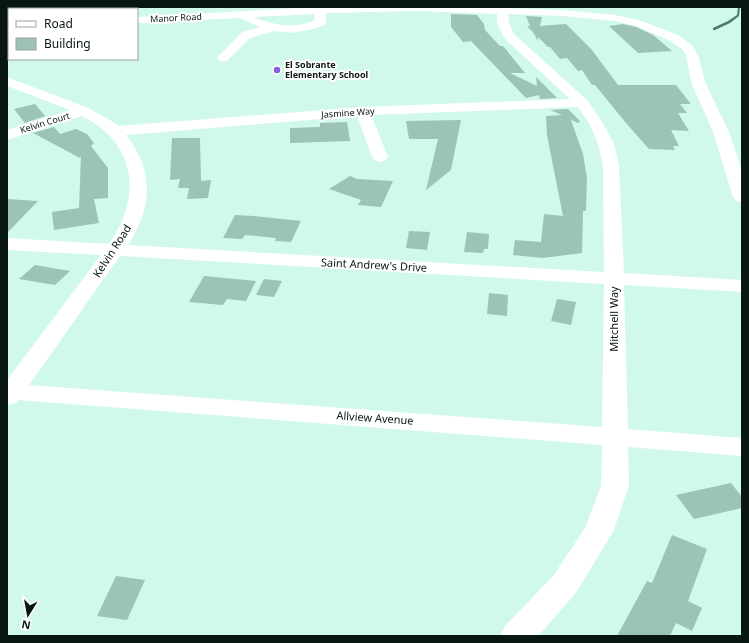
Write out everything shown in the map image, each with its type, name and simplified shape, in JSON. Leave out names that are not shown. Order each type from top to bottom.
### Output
[{"type":"street","name":"Manor Road","points":[[138,20],[238,14],[321,14],[402,8],[562,13],[628,20],[654,28],[674,38],[688,48],[692,55],[698,82],[728,132],[742,197]]},
{"type":"street","name":"Mitchell Way","points":[[502,11],[503,22],[508,36],[582,103],[596,123],[606,144],[611,165],[614,278],[615,486],[598,532],[564,585],[517,636]]},
{"type":"street","points":[[238,14],[271,28],[291,30],[309,28],[320,23],[321,14],[350,20]]},
{"type":"street","points":[[223,58],[246,35],[271,28]]},
{"type":"street","name":"Kelvin Road","points":[[7,81],[83,111],[106,123],[116,131],[134,160],[138,193],[137,209],[130,226],[115,250],[8,393]]},
{"type":"street","name":"Jasmine Way","points":[[116,131],[362,111],[582,103]]},
{"type":"street","name":"Kelvin Court","points":[[7,135],[83,111]]},
{"type":"street","points":[[362,111],[380,157]]},
{"type":"street","name":"Saint Andrew's Drive","points":[[7,244],[742,286]]},
{"type":"street","name":"Allview Avenue","points":[[8,393],[615,436],[742,447]]},
{"type":"building","points":[[451,14],[477,15],[484,24],[485,30],[500,46],[503,46],[525,73],[510,73],[537,86],[536,77],[557,98],[540,99],[539,95],[526,98],[471,41],[463,42],[451,27]]},
{"type":"building","points":[[526,16],[542,17],[540,26],[566,24],[592,50],[618,85],[676,85],[691,104],[680,104],[687,113],[678,113],[689,131],[671,130],[679,146],[673,146],[675,150],[649,149],[595,85],[592,85],[582,70],[578,71],[567,58],[560,59],[550,47],[548,47],[538,37],[538,41],[533,32],[527,26],[530,26]]},
{"type":"building","points":[[623,24],[636,27],[653,35],[672,51],[638,53],[609,26]]},
{"type":"building","points":[[35,104],[45,116],[25,123],[14,109]]},
{"type":"building","points":[[568,109],[580,121],[578,123],[571,120],[583,154],[587,178],[586,211],[583,211],[582,253],[543,258],[513,255],[515,240],[541,242],[544,214],[563,216],[547,135],[546,116],[562,115],[550,110]]},
{"type":"building","points":[[461,120],[451,170],[426,190],[438,139],[409,139],[406,121]]},
{"type":"building","points":[[347,122],[350,141],[290,143],[290,128],[320,127],[320,123]]},
{"type":"building","points":[[54,127],[60,134],[76,129],[87,134],[94,143],[91,146],[108,168],[108,198],[94,199],[99,223],[54,230],[52,212],[79,208],[81,156],[80,158],[33,133]]},
{"type":"building","points":[[172,138],[200,138],[201,181],[211,180],[208,198],[187,199],[189,188],[178,188],[180,179],[170,180]]},
{"type":"building","points":[[350,176],[357,179],[393,181],[381,207],[358,205],[361,200],[329,189]]},
{"type":"building","points":[[7,199],[38,201],[7,233]]},
{"type":"building","points":[[235,215],[301,221],[291,242],[275,241],[276,238],[245,235],[242,239],[223,238]]},
{"type":"building","points":[[409,231],[430,232],[427,250],[406,248]]},
{"type":"building","points":[[467,232],[489,234],[488,249],[484,249],[483,253],[464,252]]},
{"type":"building","points":[[35,265],[70,271],[55,285],[19,279]]},
{"type":"building","points":[[204,276],[256,281],[246,301],[227,299],[223,305],[189,302]]},
{"type":"building","points":[[264,279],[282,281],[274,297],[256,295]]},
{"type":"building","points":[[489,293],[508,295],[507,316],[487,314]]},
{"type":"building","points":[[557,299],[576,302],[571,325],[551,321]]},
{"type":"building","points":[[731,483],[742,497],[742,508],[694,519],[676,495]]},
{"type":"building","points":[[672,535],[707,549],[688,601],[702,608],[692,631],[676,623],[670,636],[617,636],[647,581],[652,583]]},
{"type":"building","points":[[116,576],[145,580],[127,620],[97,616]]},
{"type":"waterway","points":[[714,29],[729,22],[738,15],[739,7]]},
{"type":"place","name":"El Sobrante Elementary School","points":[[277,70]]}]
